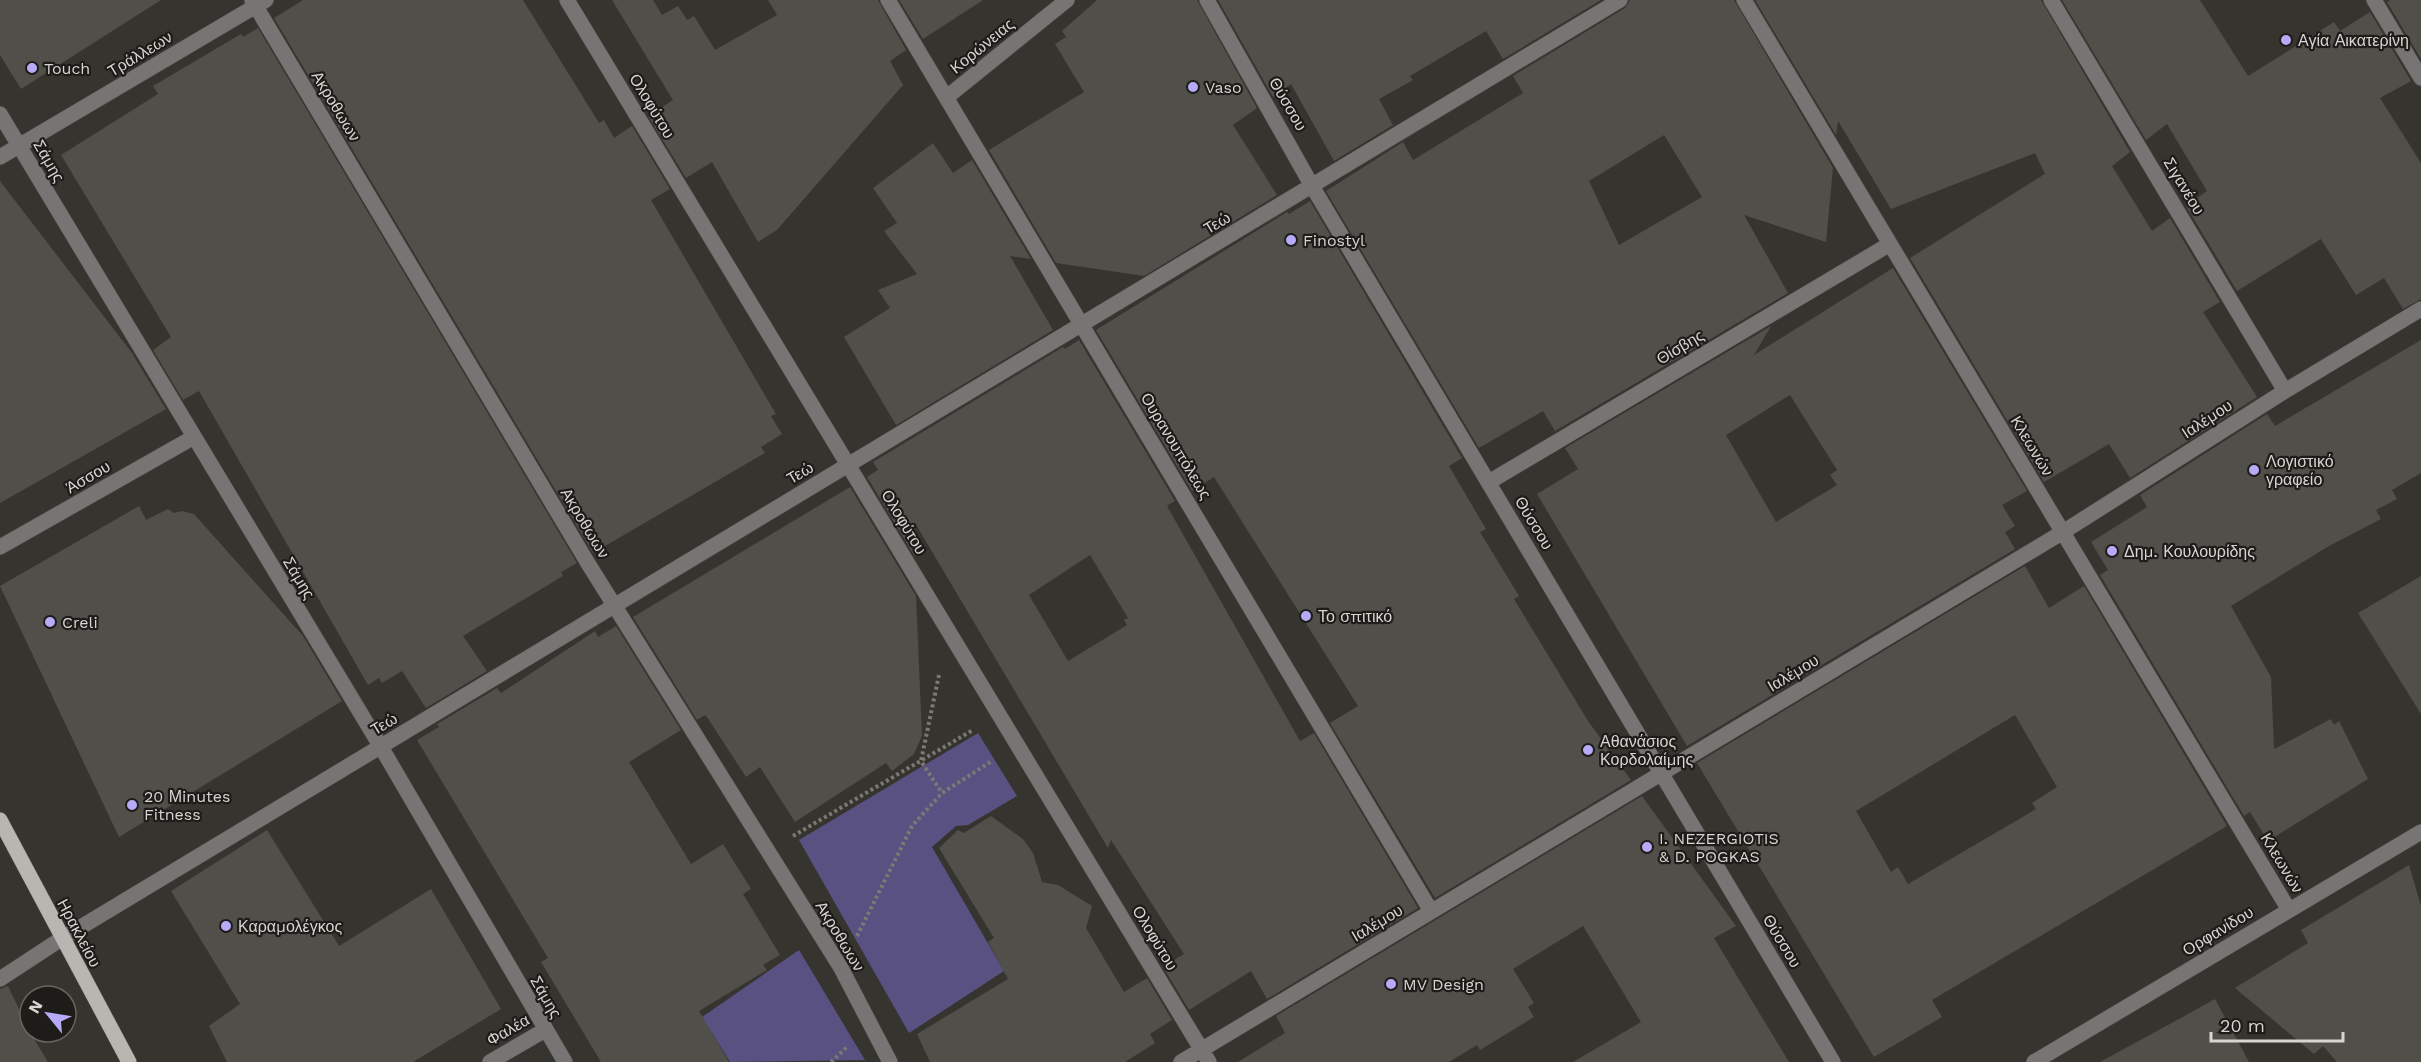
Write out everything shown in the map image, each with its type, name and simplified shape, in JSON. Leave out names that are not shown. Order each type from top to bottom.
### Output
[{"type":"main road","name":"Ηρακλείου","points":[[0,820],[61,939],[129,1062]]},
{"type":"street","name":"Ολοφύτου","points":[[567,0],[1205,1055]]},
{"type":"street","name":"Ουρανουπόλεως","points":[[888,0],[1431,911]]},
{"type":"street","name":"Κορώνειας","points":[[947,97],[1067,0]]},
{"type":"street","name":"Θύσσου","points":[[1207,0],[1312,186],[1833,1062]]},
{"type":"street","name":"Τεώ","points":[[0,978],[61,939],[1620,0]]},
{"type":"street","name":"Κλεωνών","points":[[1744,0],[2289,910]]},
{"type":"street","name":"Σιγανέου","points":[[2051,0],[2285,391]]},
{"type":"street","points":[[2374,0],[2421,78]]},
{"type":"street","name":"Τράλλεων","points":[[0,157],[258,2]]},
{"type":"street","name":"Ακροθωων","points":[[258,2],[614,606],[766,852],[841,968],[890,1062]]},
{"type":"street","name":"Σάμης","points":[[0,114],[381,747],[565,1062]]},
{"type":"street","name":"Θίσβης","points":[[1489,482],[1890,244]]},
{"type":"street","name":"Ιαλέμου","points":[[1181,1062],[1205,1055],[1431,911],[2063,532],[2285,391],[2421,309]]},
{"type":"street","name":"Άσσου","points":[[0,547],[194,437]]},
{"type":"street","name":"Ορφανίδου","points":[[2034,1062],[2421,832]]},
{"type":"street","name":"Φαλέα","points":[[490,1062],[545,1030]]},
{"type":"path","points":[[942,793],[921,761],[948,630]]},
{"type":"path","points":[[766,852],[999,715]]},
{"type":"path","points":[[841,968],[912,826],[942,793],[1018,745]]},
{"type":"shaded area","points":[[978,733],[1017,796],[968,825],[956,826],[932,847],[1004,971],[909,1033],[799,840]]},
{"type":"shaded area","points":[[799,950],[865,1060],[730,1062],[702,1017]]},
{"type":"building","points":[[0,0],[161,0],[21,89],[0,55]]},
{"type":"building","points":[[303,0],[523,0],[599,123],[604,120],[614,138],[632,126],[670,189],[651,200],[776,414],[771,416],[782,434],[761,447],[765,453],[593,553],[274,18]]},
{"type":"building","points":[[612,0],[653,0],[662,15],[678,6],[687,20],[694,16],[715,50],[777,15],[768,0],[878,0],[906,50],[890,61],[903,85],[777,230],[758,242],[712,162],[686,178],[648,116],[673,100]]},
{"type":"building","points":[[899,0],[983,0],[923,39]]},
{"type":"building","points":[[1097,0],[1197,0],[1257,108],[1233,125],[1277,195],[1144,276],[1056,263],[989,150],[1084,92],[1055,44],[1066,37],[1062,31]]},
{"type":"building","points":[[1218,0],[1601,0],[1503,59],[1486,31],[1410,76],[1413,80],[1379,99],[1393,125],[1334,161],[1291,84],[1273,97]]},
{"type":"building","points":[[1630,0],[1734,0],[1833,168],[1826,242],[1744,215],[1788,293],[1555,431],[1543,411],[1479,448],[1326,191],[1403,142],[1413,160],[1523,93],[1513,76],[1625,8]],"holes":[[[1664,135],[1702,197],[1619,245],[1589,181]]]},
{"type":"building","points":[[1755,0],[2041,0],[2130,152],[2112,166],[2152,231],[2170,218],[2220,302],[2203,312],[2257,397],[2130,478],[2109,444],[2044,482],[1910,258],[2045,174],[2035,153],[1891,209],[1838,121],[1836,135]]},
{"type":"building","points":[[2062,0],[2200,0],[2248,76],[2334,22],[2340,31],[2370,12],[2411,81],[2380,98],[2421,163],[2421,299],[2403,309],[2384,278],[2356,295],[2321,239],[2237,291],[2186,206],[2207,191],[2167,124],[2146,140]]},
{"type":"building","points":[[2390,0],[2421,0],[2421,59],[2387,2]]},
{"type":"building","points":[[258,28],[577,563],[561,572],[563,576],[463,636],[487,671],[426,708],[402,671],[382,683],[379,678],[368,685],[199,391],[183,400],[153,350],[171,337],[61,155],[158,94],[153,86],[241,34],[243,37]]},
{"type":"building","points":[[933,143],[953,173],[972,160],[1031,259],[1010,256],[1053,330],[896,425],[844,337],[890,308],[878,290],[917,274],[884,231],[897,223],[873,188]]},
{"type":"building","points":[[0,181],[132,353],[166,409],[0,503]]},
{"type":"building","points":[[1310,201],[1462,458],[1449,466],[1486,529],[1480,532],[1519,596],[1514,599],[1588,721],[1631,780],[1435,898],[1330,723],[1358,706],[1214,477],[1192,491],[1096,330],[1287,212],[1289,214]]},
{"type":"building","points":[[1893,268],[2027,491],[2002,505],[2015,526],[2005,532],[2015,549],[1687,746],[1537,494],[1578,469],[1565,448],[1771,326],[1754,355]],"holes":[[[1790,395],[1837,470],[1830,475],[1837,485],[1776,522],[1726,435]]]},
{"type":"building","points":[[1079,340],[1175,501],[1167,506],[1300,741],[1314,733],[1418,908],[1267,999],[1251,971],[1189,1010],[1163,967],[1184,954],[1111,840],[1108,848],[915,523],[915,557],[867,477],[878,470],[873,462],[1063,347],[1065,349]],"holes":[[[1090,555],[1128,618],[1124,620],[1127,625],[1068,661],[1029,595]]]},
{"type":"building","points":[[2421,340],[2421,473],[2392,490],[2397,499],[2376,510],[2381,519],[2329,546],[2231,606],[2271,677],[2274,749],[2331,719],[2334,725],[2339,721],[2368,779],[2268,841],[2250,812],[2244,816],[2100,575],[2108,570],[2091,542],[2147,507],[2140,495],[2267,414],[2275,426]]},
{"type":"building","points":[[850,487],[916,596],[922,736],[914,754],[892,771],[886,763],[795,822],[760,767],[746,777],[707,717],[705,715],[697,720],[633,617]]},
{"type":"building","points":[[139,506],[146,520],[168,509],[174,513],[182,511],[194,514],[303,636],[342,701],[119,837],[0,586]]},
{"type":"building","points":[[2025,566],[2049,608],[2084,586],[2227,826],[1932,1000],[1942,1017],[1874,1057],[1697,763]],"holes":[[[2015,715],[2057,787],[2032,803],[2036,809],[1908,884],[1898,867],[1891,872],[1856,811]]]},
{"type":"building","points":[[2421,576],[2421,714],[2358,613]]},
{"type":"building","points":[[616,626],[681,730],[629,762],[691,864],[723,844],[751,889],[743,894],[780,955],[763,965],[767,970],[699,1011],[729,1062],[601,1062],[541,962],[548,958],[417,740],[439,727],[437,724],[497,688],[501,693],[595,631],[598,637]]},
{"type":"building","points":[[1642,796],[1736,926],[1714,938],[1789,1062],[1573,1062],[1641,1022],[1583,926],[1513,969],[1534,1003],[1528,1007],[1534,1017],[1480,1050],[1477,1045],[1449,1062],[1238,1062],[1285,1033],[1276,1016]]},
{"type":"building","points":[[991,816],[1023,839],[1033,853],[1042,882],[1058,885],[1092,906],[1086,928],[1124,992],[1147,978],[1172,1020],[1150,1034],[1155,1043],[1125,1062],[930,1062],[917,1034],[1008,979],[988,942],[994,938],[939,848],[958,830],[964,833]]},
{"type":"building","points":[[267,830],[339,946],[431,889],[501,1009],[413,1062],[227,1062],[209,1026],[240,1004],[171,891]]},
{"type":"building","points":[[2409,865],[2421,906],[2421,1062],[2337,1062],[2323,1046],[2314,1054],[2235,988],[2308,943],[2301,930]]},
{"type":"building","points":[[8,986],[18,1007],[18,1044],[37,1044],[48,1062],[0,1062],[0,989]]},
{"type":"building","points":[[2215,999],[2249,1062],[2100,1062],[2179,1019]]},
{"type":"place","name":"Αγία Αικατερίνη","points":[[2286,40]]},
{"type":"place","name":"Touch","points":[[32,68]]},
{"type":"place","name":"Vaso","points":[[1193,87]]},
{"type":"place","name":"Finostyl","points":[[1291,240]]},
{"type":"place","name":"Λογιστικό γραφείο","points":[[2254,470]]},
{"type":"place","name":"Δημ. Κουλουρίδης","points":[[2112,551]]},
{"type":"place","name":"Το σπιτικό","points":[[1306,616]]},
{"type":"place","name":"Creli","points":[[50,622]]},
{"type":"place","name":"Αθανάσιος Κορδολαίμης","points":[[1588,750]]},
{"type":"place","name":"20 Μinutes Fitness","points":[[132,805]]},
{"type":"place","name":"I. NEZERGIOTIS & D. POGKAS","points":[[1647,847]]},
{"type":"place","name":"Καραμολέγκος","points":[[226,926]]},
{"type":"place","name":"MV Design","points":[[1391,984]]}]
